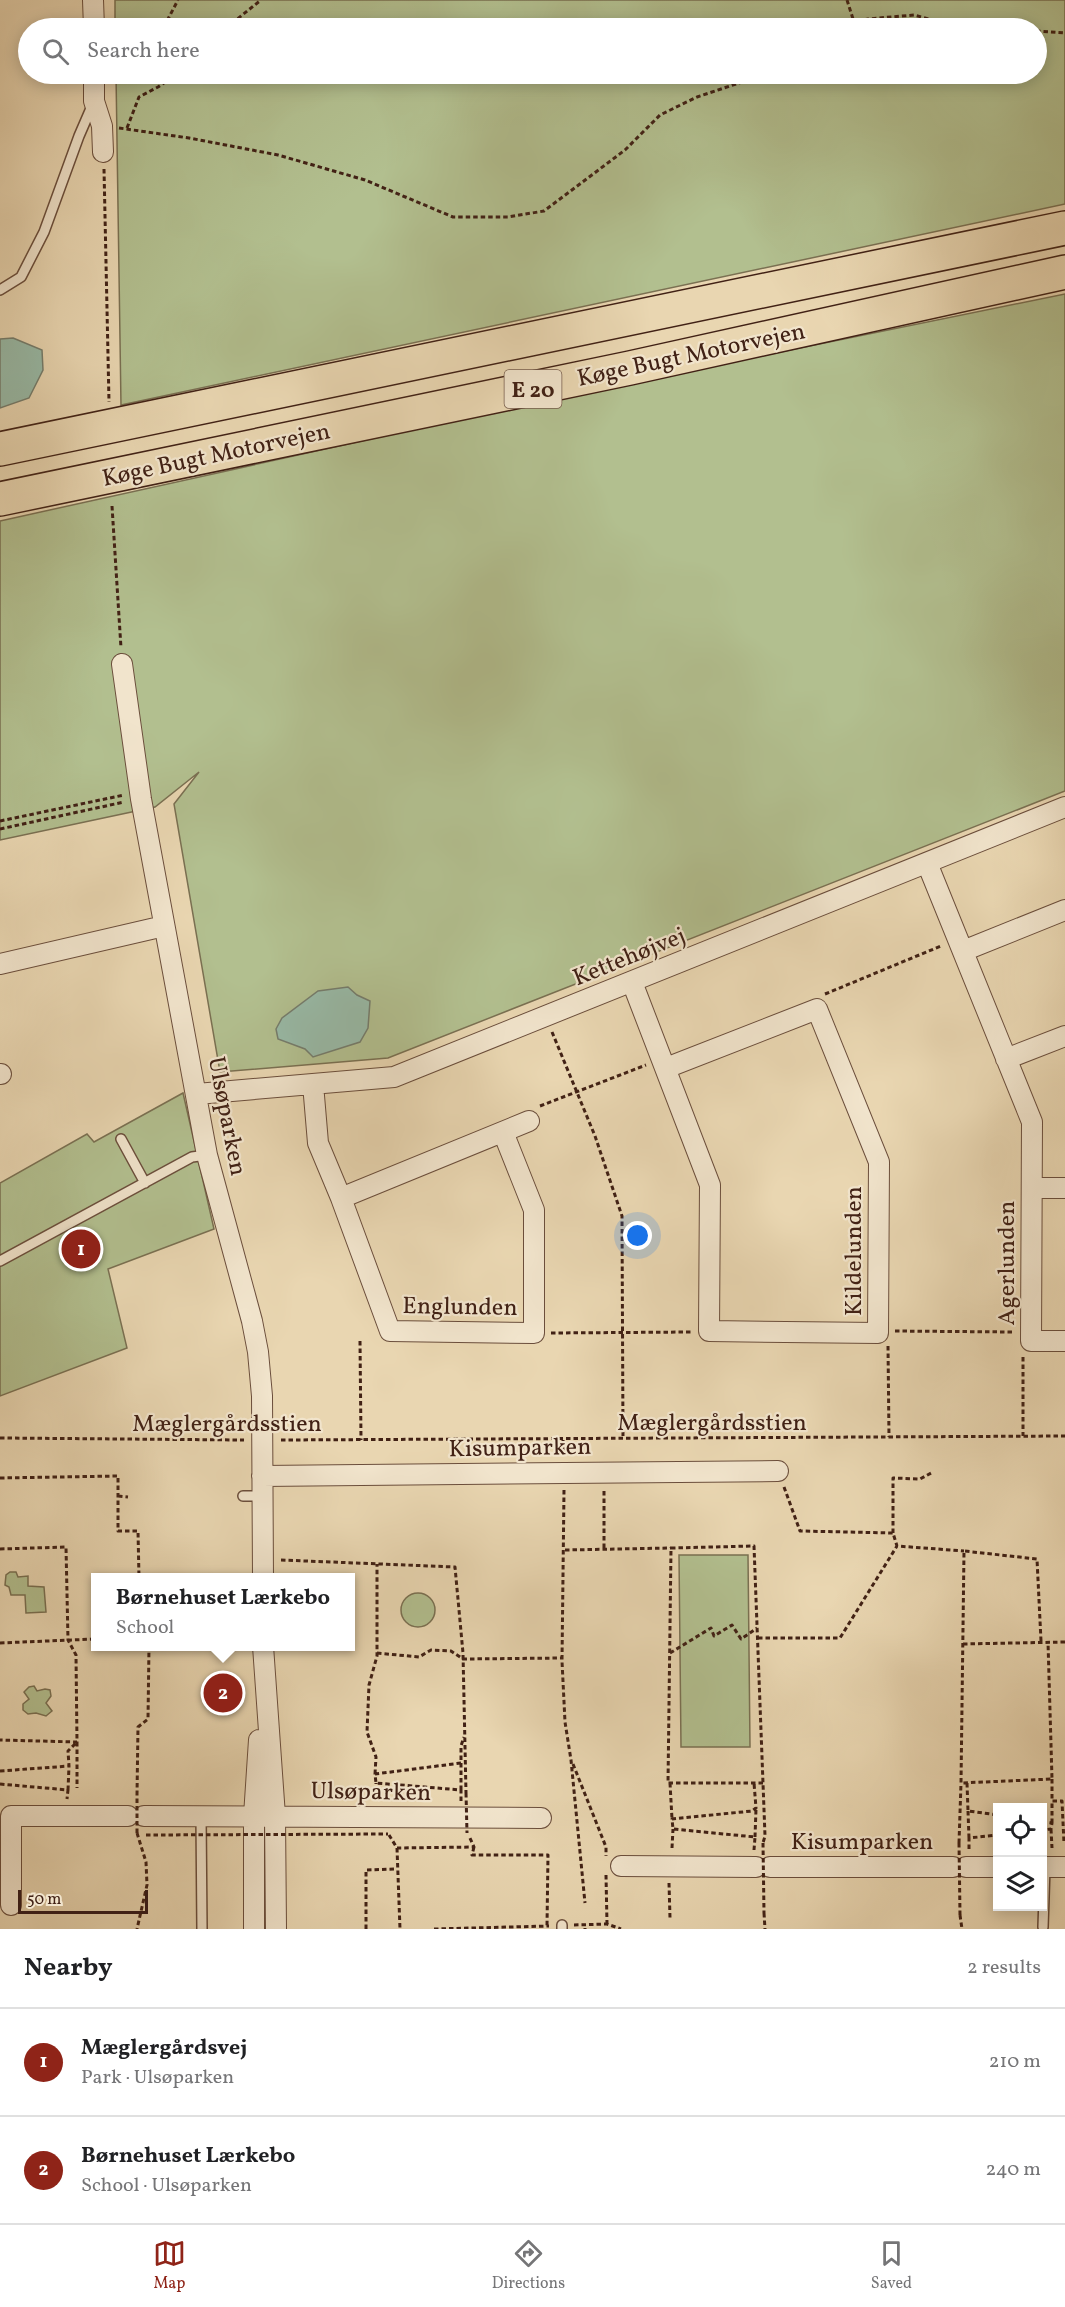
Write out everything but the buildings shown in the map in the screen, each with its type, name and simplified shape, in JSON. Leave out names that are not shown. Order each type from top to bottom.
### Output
[{"type":"highway","name":"Køge Bugt Motorvejen","points":[[0,449],[1065,228]]},
{"type":"highway","name":"Køge Bugt Motorvejen","points":[[0,499],[642,366],[1065,272]]},
{"type":"street","points":[[93,0],[94,18]]},
{"type":"street","points":[[94,84],[94,101],[102,126],[103,152]]},
{"type":"street","name":"Ulsøparken","points":[[122,664],[141,795],[207,1155],[252,1322],[262,1396],[262,1476],[253,1496],[263,1568]]},
{"type":"street","name":"Kettehøjvej","points":[[197,1094],[394,1077],[1065,807]]},
{"type":"street","name":"Agerlunden","points":[[927,863],[1032,1122],[1031,1336],[1065,1341]]},
{"type":"street","points":[[961,945],[1065,910]]},
{"type":"street","points":[[0,964],[164,926]]},
{"type":"street","points":[[632,982],[710,1185],[709,1331]]},
{"type":"street","points":[[664,1063],[817,1009]]},
{"type":"street","name":"Kildelunden","points":[[709,1331],[878,1332],[879,1162],[817,1009]]},
{"type":"street","points":[[1006,1059],[1065,1036]]},
{"type":"street","name":"Englunden","points":[[313,1084],[318,1143],[341,1198],[390,1331],[534,1333],[534,1210],[503,1132]]},
{"type":"street","points":[[341,1198],[529,1121]]},
{"type":"street","name":"Agerlunden","points":[[1032,1188],[1065,1188]]},
{"type":"street","name":"Kisumparken","points":[[262,1476],[778,1471]]},
{"type":"street","name":"Ulsøparken","points":[[263,1651],[275,1816],[276,1929]]},
{"type":"street","name":"Ulsøparken","points":[[254,1929],[254,1816],[264,1677]]},
{"type":"street","name":"Ulsøparken","points":[[11,1905],[5,1816],[67,1817],[139,1825],[201,1816],[275,1816],[464,1826],[541,1818]]},
{"type":"street","name":"Kisumparken","points":[[621,1866],[670,1861],[760,1867],[993,1867]]},
{"type":"street","points":[[1047,1867],[1065,1867]]},
{"type":"lane","points":[[0,290],[21,277],[44,232],[94,101]]},
{"type":"lane","points":[[121,1139],[145,1183]]},
{"type":"lane","points":[[0,1261],[192,1157],[207,1155]]},
{"type":"lane","points":[[201,1816],[202,1929]]},
{"type":"lane","points":[[1043,1911],[1043,1927]]},
{"type":"path","points":[[169,18],[178,0]]},
{"type":"path","points":[[238,18],[261,0]]},
{"type":"path","points":[[847,0],[853,18]]},
{"type":"path","points":[[888,18],[914,15],[925,18]]},
{"type":"path","points":[[1047,32],[1065,33]]},
{"type":"path","points":[[127,128],[139,97],[161,84]]},
{"type":"path","points":[[102,126],[189,138],[278,155],[365,180],[453,217],[508,217],[544,211],[625,150],[660,115],[697,97],[736,84]]},
{"type":"path","points":[[103,152],[109,408]]},
{"type":"path","points":[[112,506],[122,664]]},
{"type":"path","points":[[0,821],[141,795]]},
{"type":"path","points":[[0,829],[141,795]]},
{"type":"path","points":[[817,1009],[817,998],[961,945]]},
{"type":"path","points":[[545,1017],[596,1136],[622,1216],[623,1438]]},
{"type":"path","points":[[529,1121],[525,1112],[576,1092],[664,1063]]},
{"type":"path","points":[[534,1333],[709,1331]]},
{"type":"path","points":[[878,1332],[1031,1336],[1023,1350],[1023,1436]]},
{"type":"path","points":[[878,1332],[889,1347],[889,1437]]},
{"type":"path","points":[[360,1341],[361,1440]]},
{"type":"path","name":"Mæglergårdsstien","points":[[0,1438],[563,1440],[1065,1436]]},
{"type":"path","points":[[563,1440],[565,1550],[562,1658],[566,1722],[585,1904]]},
{"type":"path","points":[[778,1471],[800,1531],[893,1533]]},
{"type":"path","points":[[604,1472],[604,1549]]},
{"type":"path","points":[[758,1638],[840,1638],[897,1546],[893,1533],[893,1478],[920,1479],[933,1472]]},
{"type":"path","points":[[0,1478],[118,1476],[118,1531],[138,1531],[139,1573]]},
{"type":"path","points":[[118,1496],[128,1497]]},
{"type":"path","points":[[565,1550],[754,1546],[765,1836],[765,1929]]},
{"type":"path","points":[[897,1546],[1037,1559],[1041,1641]]},
{"type":"path","points":[[0,1549],[66,1547],[68,1640],[76,1655],[77,1788]]},
{"type":"path","points":[[670,1918],[670,1861],[673,1829],[669,1783],[672,1548]]},
{"type":"path","points":[[962,1929],[959,1843],[962,1783],[964,1551]]},
{"type":"path","points":[[376,1804],[376,1757],[367,1732],[369,1685],[377,1653],[377,1564]]},
{"type":"path","points":[[263,1568],[377,1564],[455,1567],[463,1659],[465,1736],[461,1746],[461,1790],[464,1826],[474,1847],[472,1855],[548,1855],[547,1926]]},
{"type":"path","points":[[670,1653],[711,1628],[714,1636],[732,1625],[741,1639],[757,1628]]},
{"type":"path","points":[[0,1643],[91,1639]]},
{"type":"path","points":[[1048,1642],[1052,1842]]},
{"type":"path","points":[[963,1644],[1065,1642]]},
{"type":"path","points":[[377,1653],[419,1657],[431,1650],[450,1651],[463,1659],[562,1658]]},
{"type":"path","points":[[137,1929],[147,1885],[146,1862],[138,1839],[137,1795],[138,1727],[148,1719],[149,1651]]},
{"type":"path","name":"Ulsøparken","points":[[464,1826],[465,1736]]},
{"type":"path","points":[[0,1740],[77,1742]]},
{"type":"path","points":[[67,1817],[68,1751],[77,1742]]},
{"type":"path","points":[[571,1760],[606,1847]]},
{"type":"path","points":[[375,1774],[461,1763]]},
{"type":"path","points":[[0,1771],[69,1766]]},
{"type":"path","points":[[962,1783],[1052,1779]]},
{"type":"path","points":[[376,1783],[461,1790]]},
{"type":"path","points":[[670,1783],[763,1783]]},
{"type":"path","points":[[754,1783],[756,1808],[754,1837],[760,1867]]},
{"type":"path","points":[[963,1867],[969,1838],[967,1783]]},
{"type":"path","points":[[0,1784],[68,1790]]},
{"type":"path","points":[[1052,1801],[1062,1801],[1064,1843]]},
{"type":"path","points":[[672,1819],[752,1811],[756,1808]]},
{"type":"path","points":[[968,1811],[993,1814]]},
{"type":"path","points":[[1047,1822],[1052,1823]]},
{"type":"path","points":[[139,1825],[388,1834],[396,1848],[400,1929]]},
{"type":"path","points":[[138,1839],[139,1825]]},
{"type":"path","points":[[673,1829],[754,1837]]},
{"type":"path","points":[[1047,1830],[1052,1829]]},
{"type":"path","points":[[969,1838],[993,1836]]},
{"type":"path","points":[[396,1848],[474,1847]]},
{"type":"path","points":[[366,1929],[366,1870],[398,1869]]},
{"type":"path","points":[[606,1908],[607,1924]]},
{"type":"path","points":[[434,1929],[607,1924],[621,1929]]},
{"type":"shaded area","points":[[115,0],[1065,0],[1065,204],[121,405],[116,84],[1047,84],[1047,18],[115,18]]},
{"type":"shaded area","points":[[1065,294],[1065,791],[388,1058],[220,1072],[174,804],[199,772],[155,807],[0,840],[0,521],[579,393]]},
{"type":"shaded area","points":[[13,338],[42,350],[43,370],[29,398],[0,408],[0,339]]},
{"type":"shaded area","points":[[348,987],[357,995],[370,1001],[368,1028],[360,1042],[313,1057],[305,1049],[278,1039],[276,1029],[282,1018],[318,991]]},
{"type":"shaded area","points":[[183,1093],[214,1229],[108,1269],[127,1348],[0,1396],[0,1183],[87,1134],[94,1142]]},
{"type":"shaded area","points":[[679,1555],[748,1555],[750,1747],[681,1747]]},
{"type":"shaded area","points":[[16,1572],[18,1577],[28,1576],[28,1586],[44,1587],[46,1612],[26,1613],[25,1595],[11,1595],[9,1587],[5,1585],[6,1575]]},
{"type":"shaded area","points":[[418,1593],[430,1598],[435,1610],[430,1622],[418,1627],[406,1622],[401,1610],[406,1598]]},
{"type":"shaded area","points":[[34,1686],[37,1691],[50,1690],[51,1696],[46,1703],[52,1711],[46,1716],[36,1713],[28,1714],[23,1710],[23,1704],[29,1699],[24,1692]]},
{"type":"place","name":"Mæglergårdsvej","points":[[81,1249]]},
{"type":"place","name":"Børnehuset Lærkebo","points":[[223,1693]]}]
